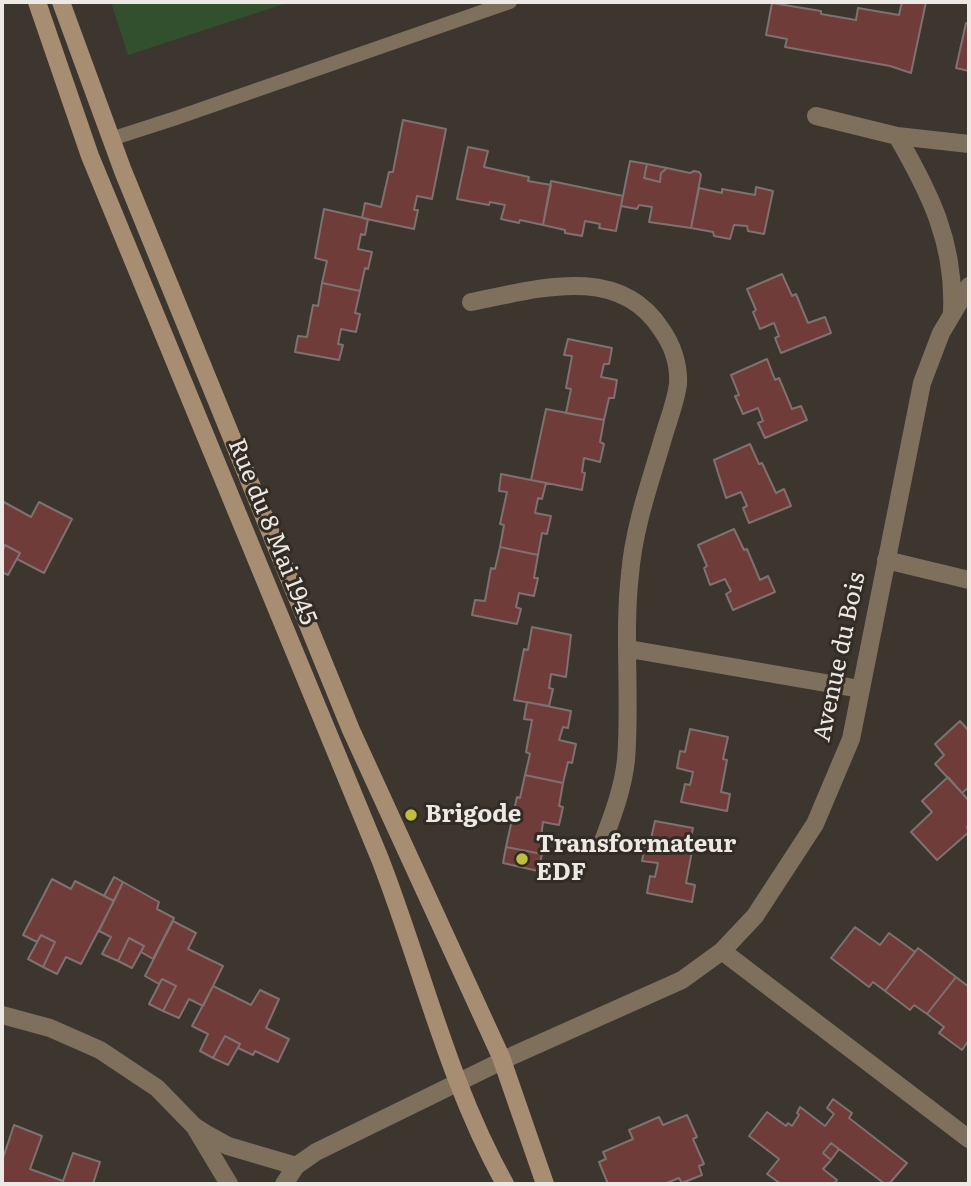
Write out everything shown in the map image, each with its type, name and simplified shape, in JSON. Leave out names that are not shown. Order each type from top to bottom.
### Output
[{"type":"main road","name":"Rue du 8 Mai 1945","points":[[37,2],[90,156],[394,894],[457,1082],[505,1184]]},
{"type":"main road","name":"Rue du 8 Mai 1945","points":[[61,2],[111,139],[351,730],[502,1060],[545,1184]]},
{"type":"street","points":[[816,116],[897,136],[969,144]]},
{"type":"street","name":"Avenue du Bois","points":[[897,136],[925,185],[943,232],[953,286],[952,311]]},
{"type":"street","points":[[471,302],[554,286],[597,287],[614,291],[639,304],[651,315],[668,340],[678,370],[678,383],[634,542],[627,612],[629,649],[626,761],[618,801],[603,841]]},
{"type":"street","name":"Avenue du Bois","points":[[502,1060],[673,984],[703,966],[722,951],[755,916],[815,824],[851,739],[922,383],[941,333],[969,286]]},
{"type":"street","points":[[886,560],[969,580]]},
{"type":"street","points":[[629,649],[860,689]]},
{"type":"street","points":[[722,951],[969,1139]]},
{"type":"street","points":[[2,1015],[50,1028],[100,1050],[157,1088],[194,1126],[229,1184]]},
{"type":"street","points":[[284,1184],[296,1166],[316,1152],[502,1060]]},
{"type":"street","points":[[194,1126],[228,1146],[296,1166]]},
{"type":"lane","points":[[111,139],[510,2]]},
{"type":"green space","points":[[111,2],[290,2],[128,55]]},
{"type":"building","points":[[902,2],[926,2],[911,73],[890,66],[785,47],[787,39],[766,35],[772,3],[856,20],[858,8],[899,15]]},
{"type":"building","points":[[966,23],[969,24],[969,71],[956,68]]},
{"type":"building","points":[[403,120],[446,129],[432,199],[417,196],[414,210],[418,210],[414,229],[362,218],[365,203],[381,207],[389,172],[393,172]]},
{"type":"building","points":[[468,147],[488,151],[484,167],[529,177],[528,181],[551,185],[543,225],[501,219],[505,205],[457,199]]},
{"type":"building","points":[[630,161],[647,164],[644,178],[660,182],[661,173],[667,168],[690,173],[699,172],[701,175],[691,228],[649,222],[652,207],[639,205],[637,209],[621,206]]},
{"type":"building","points":[[647,164],[667,168],[661,173],[660,182],[644,178]]},
{"type":"building","points":[[551,181],[623,196],[616,231],[599,228],[600,224],[585,221],[582,236],[543,225]]},
{"type":"building","points":[[756,187],[773,191],[764,234],[748,231],[747,226],[734,225],[730,239],[714,236],[713,232],[691,228],[699,188],[722,193],[722,189],[755,195]]},
{"type":"building","points":[[324,209],[368,219],[365,235],[361,234],[358,249],[372,252],[360,291],[322,283],[327,261],[315,258]]},
{"type":"building","points":[[782,274],[792,296],[796,294],[808,323],[825,317],[831,333],[781,353],[775,338],[779,336],[774,323],[760,329],[747,289]]},
{"type":"building","points":[[322,283],[360,291],[355,313],[360,314],[356,332],[341,329],[338,344],[343,345],[339,360],[295,352],[298,336],[307,337],[313,305],[318,306]]},
{"type":"building","points":[[568,339],[612,348],[609,364],[604,364],[601,377],[617,380],[614,398],[609,398],[604,420],[566,413],[571,389],[566,388],[572,356],[564,355]]},
{"type":"building","points":[[767,359],[775,380],[779,378],[792,409],[801,406],[807,420],[765,438],[758,423],[763,421],[758,408],[743,414],[735,396],[739,395],[731,375]]},
{"type":"building","points":[[546,409],[604,420],[600,442],[604,444],[600,462],[584,458],[582,490],[531,480]]},
{"type":"building","points":[[750,444],[776,493],[784,489],[791,506],[749,523],[743,508],[747,506],[741,492],[726,498],[714,460]]},
{"type":"building","points":[[501,474],[546,483],[542,499],[538,498],[535,513],[551,516],[547,534],[542,533],[538,555],[500,547],[504,525],[500,524],[507,492],[499,491]]},
{"type":"building","points":[[2,501],[31,517],[39,502],[72,519],[44,573],[17,559],[20,553],[5,545],[2,552]]},
{"type":"building","points":[[734,529],[744,550],[747,549],[760,580],[768,576],[775,592],[733,610],[726,594],[731,591],[725,579],[710,585],[704,568],[707,566],[698,545]]},
{"type":"building","points":[[5,545],[20,553],[8,575],[2,572],[2,552]]},
{"type":"building","points":[[500,547],[538,555],[534,578],[538,578],[534,596],[519,593],[516,607],[521,609],[517,624],[472,615],[475,600],[485,601],[491,568],[495,569]]},
{"type":"building","points":[[532,627],[571,635],[566,677],[551,674],[549,688],[553,689],[549,706],[514,700],[524,649],[528,650]]},
{"type":"building","points":[[527,702],[571,711],[568,728],[563,727],[559,740],[576,744],[572,763],[568,762],[563,783],[525,775],[530,754],[526,752],[532,720],[524,719]]},
{"type":"building","points":[[960,721],[969,731],[969,787],[962,793],[935,764],[944,755],[935,744]]},
{"type":"building","points":[[690,729],[728,737],[723,759],[727,760],[721,792],[730,794],[727,811],[681,802],[685,784],[690,785],[693,772],[677,768],[680,751],[685,752]]},
{"type":"building","points":[[525,775],[563,783],[559,806],[563,807],[559,825],[543,822],[541,837],[545,837],[542,854],[506,847],[517,797],[520,798]]},
{"type":"building","points":[[948,777],[969,801],[969,832],[937,860],[911,832],[932,812],[922,801]]},
{"type":"building","points":[[655,821],[693,828],[688,850],[692,851],[686,883],[695,885],[692,902],[647,893],[650,876],[655,877],[658,863],[642,861]]},
{"type":"building","name":"Transformateur EDF","points":[[506,847],[542,854],[538,871],[503,863]]},
{"type":"building","points":[[114,877],[123,882],[114,901],[104,896]]},
{"type":"building","points":[[52,879],[71,889],[75,881],[114,901],[81,964],[66,957],[57,974],[43,967],[55,942],[41,935],[37,942],[23,935]]},
{"type":"building","points":[[123,882],[159,902],[157,909],[174,918],[153,959],[141,952],[144,946],[129,938],[118,961],[102,954],[111,937],[99,931]]},
{"type":"building","points":[[173,921],[196,933],[188,949],[223,966],[203,1006],[189,999],[179,1018],[163,1011],[176,986],[162,979],[159,984],[145,976]]},
{"type":"building","points":[[855,927],[880,945],[889,933],[915,952],[885,991],[873,982],[869,987],[831,958]]},
{"type":"building","points":[[41,935],[55,942],[43,967],[28,959]]},
{"type":"building","points":[[129,938],[144,946],[132,968],[118,961]]},
{"type":"building","points":[[918,948],[956,977],[927,1014],[914,1005],[910,1010],[885,991]]},
{"type":"building","points":[[956,977],[969,987],[969,1040],[962,1050],[939,1033],[944,1027],[927,1014]]},
{"type":"building","points":[[162,979],[176,986],[163,1011],[149,1004]]},
{"type":"building","points":[[213,986],[251,1005],[260,990],[279,999],[266,1028],[289,1039],[278,1062],[255,1051],[253,1055],[238,1048],[240,1044],[225,1036],[213,1058],[200,1051],[208,1034],[192,1026]]},
{"type":"building","points":[[225,1036],[240,1044],[228,1065],[213,1058]]},
{"type":"building","points":[[833,1099],[852,1113],[849,1118],[907,1163],[889,1184],[885,1184],[831,1143],[823,1153],[831,1160],[823,1169],[837,1180],[834,1184],[781,1184],[767,1174],[779,1159],[749,1136],[767,1112],[786,1126],[788,1123],[792,1126],[799,1115],[797,1113],[800,1107],[825,1126],[834,1114],[827,1108]]},
{"type":"building","points":[[687,1115],[697,1137],[693,1139],[704,1164],[699,1166],[702,1175],[682,1183],[679,1178],[664,1184],[608,1184],[599,1162],[606,1159],[603,1152],[633,1139],[629,1130],[659,1117],[663,1125]]},
{"type":"building","points":[[14,1125],[42,1136],[30,1169],[63,1181],[62,1184],[2,1184],[2,1161]]},
{"type":"building","points":[[831,1143],[839,1149],[831,1160],[823,1153]]},
{"type":"building","points":[[73,1153],[100,1162],[93,1184],[62,1184]]},
{"type":"place","name":"Brigode","points":[[411,815]]},
{"type":"place","name":"Transformateur EDF","points":[[522,859]]}]
